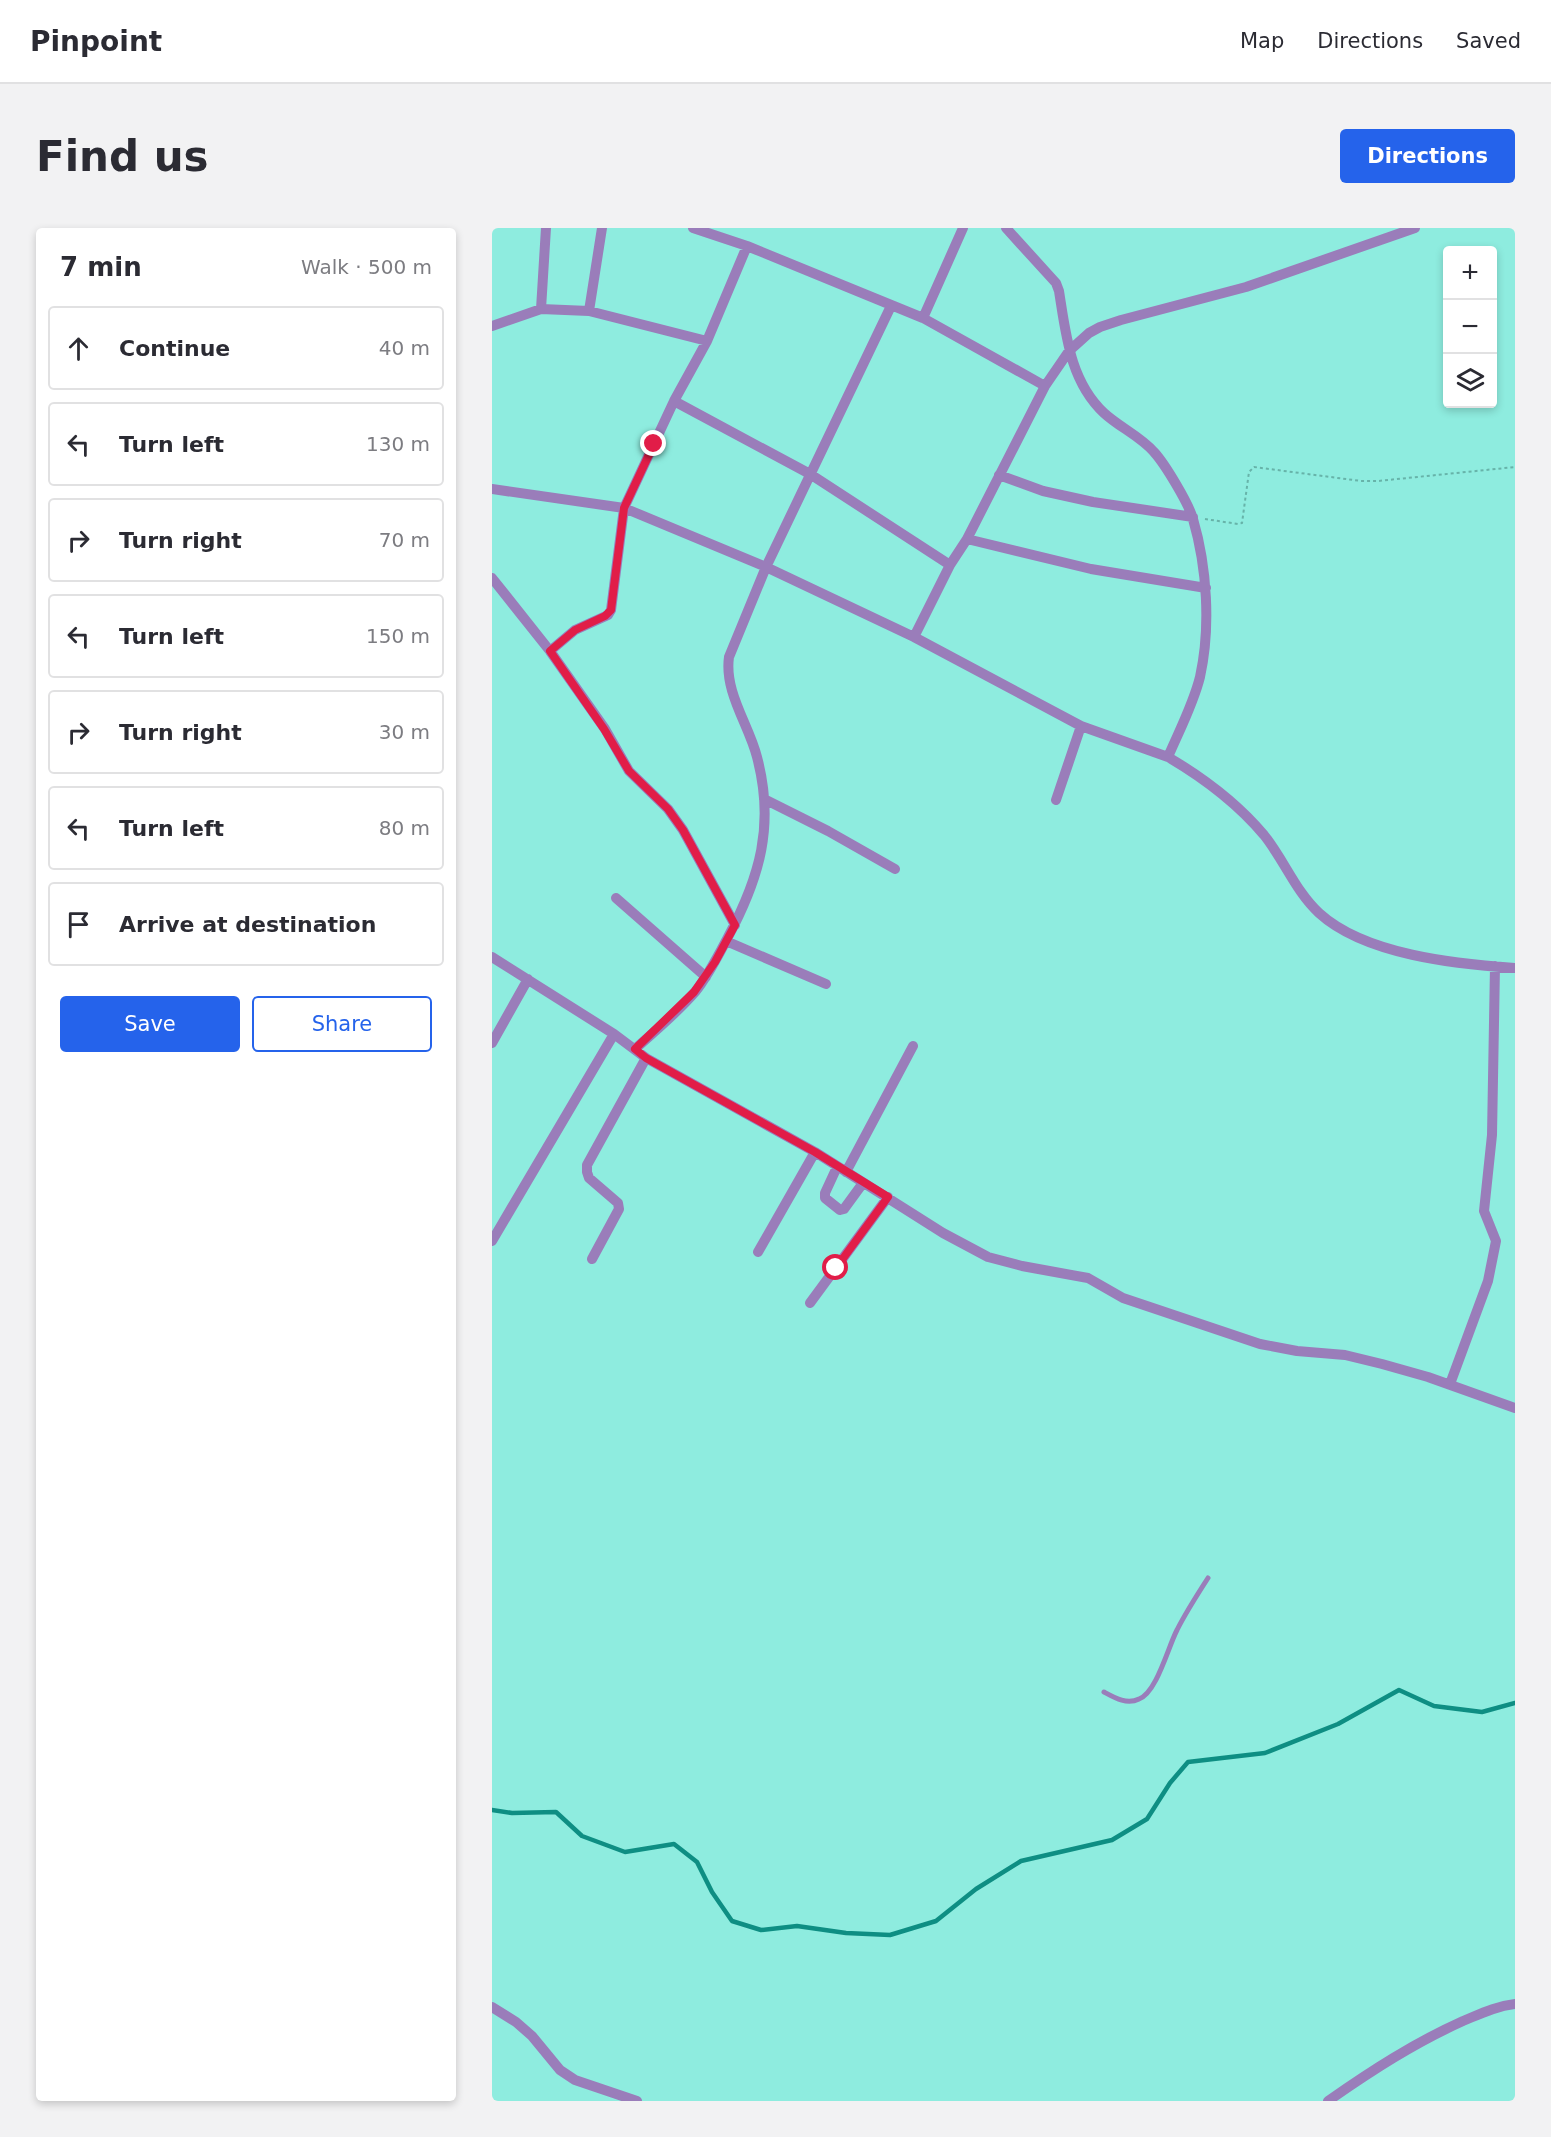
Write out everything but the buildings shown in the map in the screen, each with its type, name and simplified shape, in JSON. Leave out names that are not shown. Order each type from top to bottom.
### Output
[{"type":"street","points":[[541,309],[546,228]]},
{"type":"street","points":[[589,312],[602,228]]},
{"type":"street","points":[[922,318],[963,228]]},
{"type":"street","points":[[1006,228],[1056,283],[1069,351],[1082,385],[1091,399],[1104,414],[1155,452],[1193,517],[1206,588],[1203,652],[1200,677],[1192,702],[1168,757]]},
{"type":"street","points":[[914,638],[1045,386],[1069,351],[1089,333],[1121,320],[1246,287],[1415,228]]},
{"type":"street","points":[[700,229],[922,318],[1045,386]]},
{"type":"street","points":[[550,651],[575,630],[605,616],[611,610],[624,508],[674,401],[707,341],[747,246]]},
{"type":"street","points":[[635,1049],[679,1008],[706,977],[735,925],[751,888],[761,857],[764,799],[757,756],[733,691],[728,666],[729,657],[766,567],[891,306]]},
{"type":"street","points":[[492,326],[541,309],[589,312],[707,341]]},
{"type":"street","points":[[674,401],[810,474],[950,565]]},
{"type":"street","points":[[999,476],[1043,491],[1083,500],[1193,517]]},
{"type":"street","points":[[492,489],[624,508],[766,567],[914,638],[1081,726],[1168,757],[1186,768],[1249,819],[1264,836],[1306,898],[1319,913],[1360,939],[1431,959],[1468,965],[1515,968]]},
{"type":"street","points":[[967,539],[1090,569],[1206,588]]},
{"type":"street","points":[[492,578],[550,651],[604,729],[629,771],[668,809],[683,830],[735,925]]},
{"type":"street","points":[[1056,800],[1081,726]]},
{"type":"street","points":[[764,799],[828,831],[895,869]]},
{"type":"street","points":[[616,898],[706,977]]},
{"type":"street","points":[[726,941],[826,984]]},
{"type":"street","points":[[492,957],[614,1034],[646,1058],[815,1152],[943,1233],[999,1262],[1088,1278],[1123,1298],[1260,1344],[1297,1351],[1345,1355],[1409,1371],[1515,1408]]},
{"type":"street","points":[[1450,1384],[1488,1281],[1496,1241],[1484,1211],[1492,1135],[1495,966]]},
{"type":"street","points":[[492,1043],[528,979]]},
{"type":"street","points":[[492,1241],[614,1034]]},
{"type":"street","points":[[863,1183],[844,1209],[840,1210],[825,1198],[825,1193],[842,1169],[913,1046]]},
{"type":"street","points":[[592,1260],[619,1209],[618,1203],[589,1178],[586,1172],[587,1165],[646,1058]]},
{"type":"street","points":[[758,1252],[815,1152]]},
{"type":"street","points":[[810,1303],[888,1197]]},
{"type":"street","points":[[1328,2101],[1387,2060],[1436,2033],[1486,2011],[1515,2004]]},
{"type":"street","points":[[492,2007],[524,2029],[560,2070],[594,2088],[637,2101]]},
{"type":"lane","points":[[1104,1692],[1118,1700],[1126,1701],[1139,1700],[1146,1694],[1154,1683],[1175,1634],[1208,1578]]},
{"type":"path","points":[[1193,517],[1242,523],[1249,472],[1254,467],[1360,481],[1515,467]]},
{"type":"waterway","points":[[492,1810],[512,1813],[556,1812],[582,1836],[625,1852],[674,1844],[697,1862],[712,1892],[732,1921],[761,1930],[797,1926],[846,1933],[890,1935],[936,1921],[976,1889],[1021,1861],[1112,1840],[1147,1819],[1170,1783],[1188,1762],[1265,1753],[1338,1724],[1399,1690],[1434,1706],[1482,1712],[1515,1703]]},
{"type":"route","points":[[654,444],[624,508],[611,610],[608,615],[575,630],[550,651],[604,729],[629,771],[659,799],[683,830],[735,925],[706,977],[694,992],[635,1049],[646,1058],[815,1152],[888,1197],[836,1268]]}]
